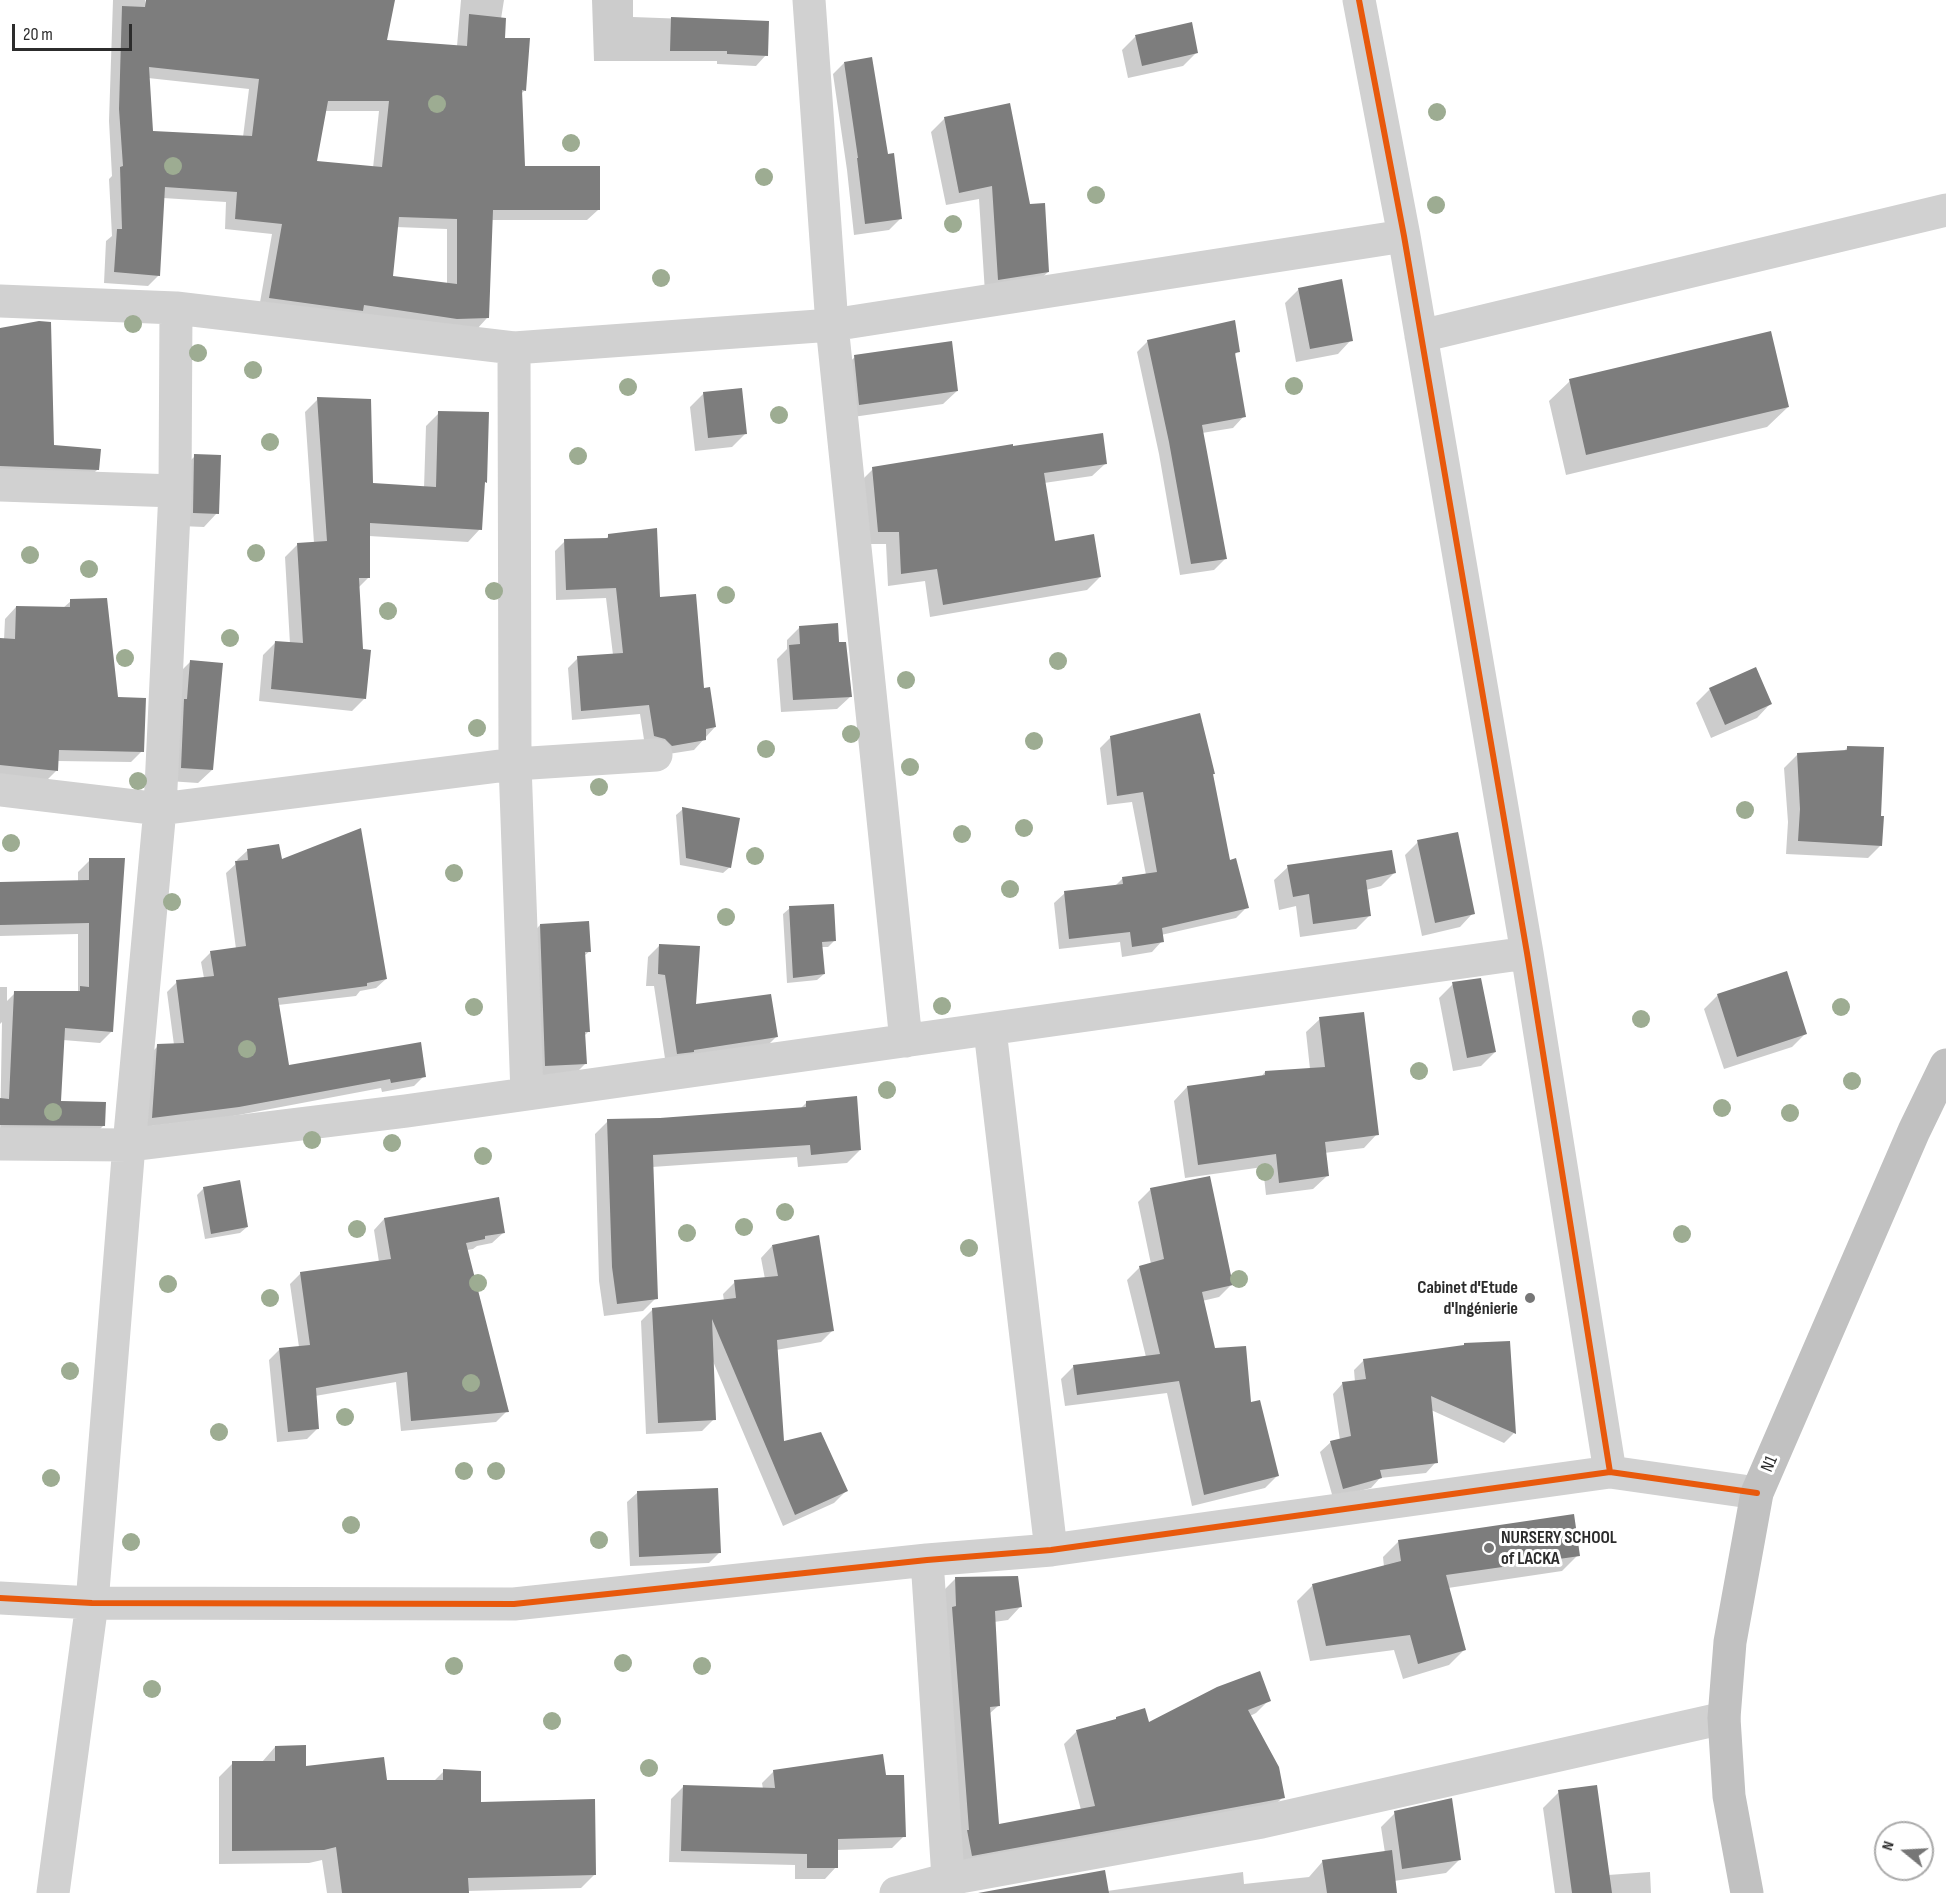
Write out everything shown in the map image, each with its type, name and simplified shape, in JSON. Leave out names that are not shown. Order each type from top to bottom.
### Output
[{"type":"highway","name":"N1","points":[[1748,1893],[1729,1796],[1724,1718],[1730,1642],[1757,1493],[1914,1131],[1946,1065]]},
{"type":"street","points":[[809,0],[832,325],[906,1041]]},
{"type":"street","points":[[1359,0],[1404,236],[1527,953],[1610,1472]]},
{"type":"street","points":[[1421,336],[1946,210]]},
{"type":"street","points":[[0,301],[177,308],[514,348],[832,325],[1404,236]]},
{"type":"street","points":[[53,1893],[92,1603],[129,1145],[160,809],[175,491],[177,308]]},
{"type":"street","points":[[514,348],[514,764],[527,1094]]},
{"type":"street","points":[[0,485],[175,491]]},
{"type":"street","points":[[0,790],[160,809],[514,764],[656,755]]},
{"type":"street","points":[[0,1144],[129,1145],[395,1113],[1527,953]]},
{"type":"street","points":[[990,1030],[1051,1550]]},
{"type":"street","points":[[0,1598],[92,1603],[514,1604],[927,1560],[1051,1550],[1610,1472],[1757,1493]]},
{"type":"street","points":[[927,1560],[949,1886]]},
{"type":"street","points":[[896,1893],[949,1886],[1262,1822],[1724,1718]]},
{"type":"building","points":[[146,0],[395,0],[387,40],[467,46],[469,14],[506,18],[505,38],[530,38],[526,91],[522,90],[525,166],[600,166],[600,210],[493,210],[489,318],[457,319],[364,305],[363,311],[269,298],[282,224],[235,219],[237,192],[165,187],[160,276],[114,272],[117,229],[122,229],[120,167],[123,166],[119,109],[122,6],[145,7]],"holes":[[[149,67],[259,79],[252,136],[153,131]],[[328,101],[389,101],[382,167],[317,161]],[[399,217],[457,219],[457,284],[393,276]]]},
{"type":"building","points":[[671,17],[769,21],[768,56],[727,54],[727,51],[670,51]]},
{"type":"building","points":[[1192,22],[1198,53],[1142,66],[1135,35]]},
{"type":"building","points":[[872,57],[888,154],[894,153],[902,219],[865,224],[844,62]]},
{"type":"building","points":[[1010,103],[1030,204],[1045,203],[1049,272],[998,280],[992,186],[959,193],[944,117]]},
{"type":"building","points":[[1342,279],[1353,341],[1310,349],[1298,288]]},
{"type":"building","points":[[1235,320],[1240,352],[1235,353],[1246,417],[1202,425],[1227,559],[1191,564],[1169,442],[1147,340]]},
{"type":"building","points":[[39,321],[51,322],[54,445],[101,449],[99,470],[0,466],[0,328]]},
{"type":"building","points":[[1771,331],[1789,407],[1586,455],[1569,379]]},
{"type":"building","points":[[952,341],[958,391],[859,405],[854,355]]},
{"type":"building","points":[[742,388],[747,434],[708,438],[703,392]]},
{"type":"building","points":[[317,397],[371,399],[373,483],[436,487],[438,411],[489,412],[487,483],[485,482],[482,530],[370,523],[370,578],[359,578],[363,649],[371,650],[366,699],[271,689],[275,641],[303,643],[297,543],[327,541]]},
{"type":"building","points":[[1103,433],[1107,464],[1044,473],[1055,541],[1094,534],[1101,577],[943,605],[937,569],[901,574],[899,532],[878,532],[872,467],[1013,444],[1013,446]]},
{"type":"building","points":[[194,454],[221,455],[219,514],[193,513]]},
{"type":"building","points":[[657,528],[660,597],[696,594],[704,688],[710,687],[716,727],[706,729],[706,740],[672,746],[665,739],[654,736],[649,705],[581,711],[577,656],[623,653],[616,588],[566,590],[564,539],[608,538],[608,534]]},
{"type":"building","points":[[107,598],[118,697],[146,698],[144,752],[59,750],[58,771],[0,765],[0,638],[15,639],[16,606],[70,607],[70,599]]},
{"type":"building","points":[[838,623],[839,642],[846,642],[852,697],[793,700],[789,645],[800,644],[799,626]]},
{"type":"building","points":[[190,660],[223,663],[213,770],[181,768],[184,699],[187,699]]},
{"type":"building","points":[[1756,667],[1772,704],[1725,725],[1709,688]]},
{"type":"building","points":[[1200,713],[1215,774],[1213,774],[1230,860],[1236,858],[1249,908],[1162,928],[1164,942],[1132,947],[1130,932],[1069,939],[1064,891],[1123,884],[1122,877],[1157,872],[1143,792],[1117,796],[1110,736]]},
{"type":"building","points":[[1847,746],[1884,747],[1882,846],[1798,841],[1800,809],[1797,753],[1847,750]]},
{"type":"building","points":[[682,807],[740,818],[731,868],[686,858]]},
{"type":"building","points":[[361,828],[387,979],[367,983],[367,986],[278,998],[289,1065],[421,1042],[426,1077],[391,1083],[390,1079],[239,1107],[152,1118],[157,1044],[184,1043],[176,980],[214,976],[210,951],[246,946],[235,861],[248,860],[247,849],[279,844],[282,859]]},
{"type":"building","points":[[1458,832],[1475,914],[1435,923],[1417,840]]},
{"type":"building","points":[[1392,850],[1396,873],[1366,880],[1371,916],[1313,924],[1309,894],[1293,897],[1287,865]]},
{"type":"building","points":[[89,858],[125,858],[113,1032],[65,1028],[61,1101],[106,1102],[105,1126],[0,1125],[0,1098],[9,1099],[14,991],[80,991],[80,986],[89,987],[89,923],[0,925],[0,882],[89,880]]},
{"type":"building","points":[[834,904],[836,941],[822,942],[825,974],[793,978],[789,906]]},
{"type":"building","points":[[589,921],[591,952],[585,952],[590,1032],[585,1032],[587,1064],[545,1066],[540,924]]},
{"type":"building","points":[[659,944],[700,946],[696,1004],[771,994],[778,1037],[677,1054],[665,975],[658,974]]},
{"type":"building","points":[[1787,971],[1807,1034],[1737,1057],[1717,994]]},
{"type":"building","points":[[1481,978],[1496,1052],[1467,1058],[1452,982]]},
{"type":"building","points":[[1364,1012],[1379,1135],[1325,1142],[1329,1176],[1279,1183],[1276,1154],[1198,1165],[1187,1086],[1265,1075],[1265,1071],[1325,1067],[1319,1017]]},
{"type":"building","points":[[857,1096],[861,1150],[811,1155],[810,1145],[653,1155],[658,1299],[617,1304],[612,1267],[607,1119],[660,1118],[806,1107],[806,1101]]},
{"type":"building","points":[[1210,1176],[1233,1285],[1202,1292],[1215,1348],[1246,1346],[1251,1402],[1260,1400],[1279,1476],[1204,1495],[1179,1381],[1077,1395],[1073,1365],[1160,1354],[1139,1266],[1164,1259],[1150,1188]]},
{"type":"building","points":[[240,1180],[248,1227],[211,1234],[203,1187]]},
{"type":"building","points":[[499,1197],[505,1233],[485,1236],[485,1239],[466,1243],[509,1412],[411,1421],[407,1372],[316,1388],[319,1429],[288,1432],[279,1348],[310,1345],[300,1272],[391,1259],[384,1218]]},
{"type":"building","points":[[819,1235],[834,1331],[777,1340],[784,1441],[821,1432],[848,1491],[795,1515],[712,1319],[716,1420],[658,1423],[652,1308],[736,1298],[734,1280],[778,1276],[772,1245]]},
{"type":"building","points":[[1510,1341],[1516,1434],[1431,1396],[1438,1463],[1380,1470],[1382,1478],[1343,1489],[1330,1441],[1351,1436],[1342,1382],[1366,1379],[1363,1359],[1464,1345],[1464,1343]]},
{"type":"building","points":[[718,1488],[721,1553],[639,1557],[637,1491]]},
{"type":"building","points":[[1574,1514],[1580,1556],[1446,1575],[1466,1650],[1418,1664],[1410,1635],[1326,1646],[1312,1584],[1401,1561],[1398,1540]]},
{"type":"building","points":[[1018,1576],[1022,1607],[995,1611],[1000,1706],[990,1707],[999,1824],[1095,1806],[1076,1730],[1145,1708],[1149,1722],[1217,1687],[1260,1671],[1271,1701],[1248,1710],[1279,1767],[1285,1798],[972,1856],[967,1830],[969,1830],[952,1607],[956,1606],[955,1577]]},
{"type":"building","points":[[306,1745],[306,1766],[384,1757],[387,1780],[443,1780],[443,1769],[481,1771],[481,1802],[595,1799],[596,1875],[468,1878],[469,1893],[342,1893],[336,1847],[324,1850],[232,1851],[232,1761],[275,1761],[275,1746]]},
{"type":"building","points":[[883,1754],[886,1775],[904,1775],[906,1837],[838,1839],[838,1868],[807,1868],[807,1854],[681,1851],[683,1785],[775,1788],[773,1770]]},
{"type":"building","points":[[1597,1785],[1612,1893],[1572,1893],[1558,1790]]},
{"type":"building","points":[[1452,1798],[1461,1860],[1402,1869],[1394,1811]]},
{"type":"building","points":[[1392,1850],[1397,1893],[1327,1893],[1322,1860]]},
{"type":"building","points":[[1105,1870],[1109,1893],[978,1893]]},
{"type":"cycle path","points":[[1359,0],[1404,236],[1527,953],[1610,1472],[1757,1493]]},
{"type":"cycle path","points":[[0,1598],[92,1603],[514,1604],[927,1560],[1051,1550],[1610,1472]]},
{"type":"place","name":"Cabinet d'Etude d'Ingénierie","points":[[1530,1298]]},
{"type":"place","name":"NURSERY SCHOOL of LACKA","points":[[1489,1548]]}]
